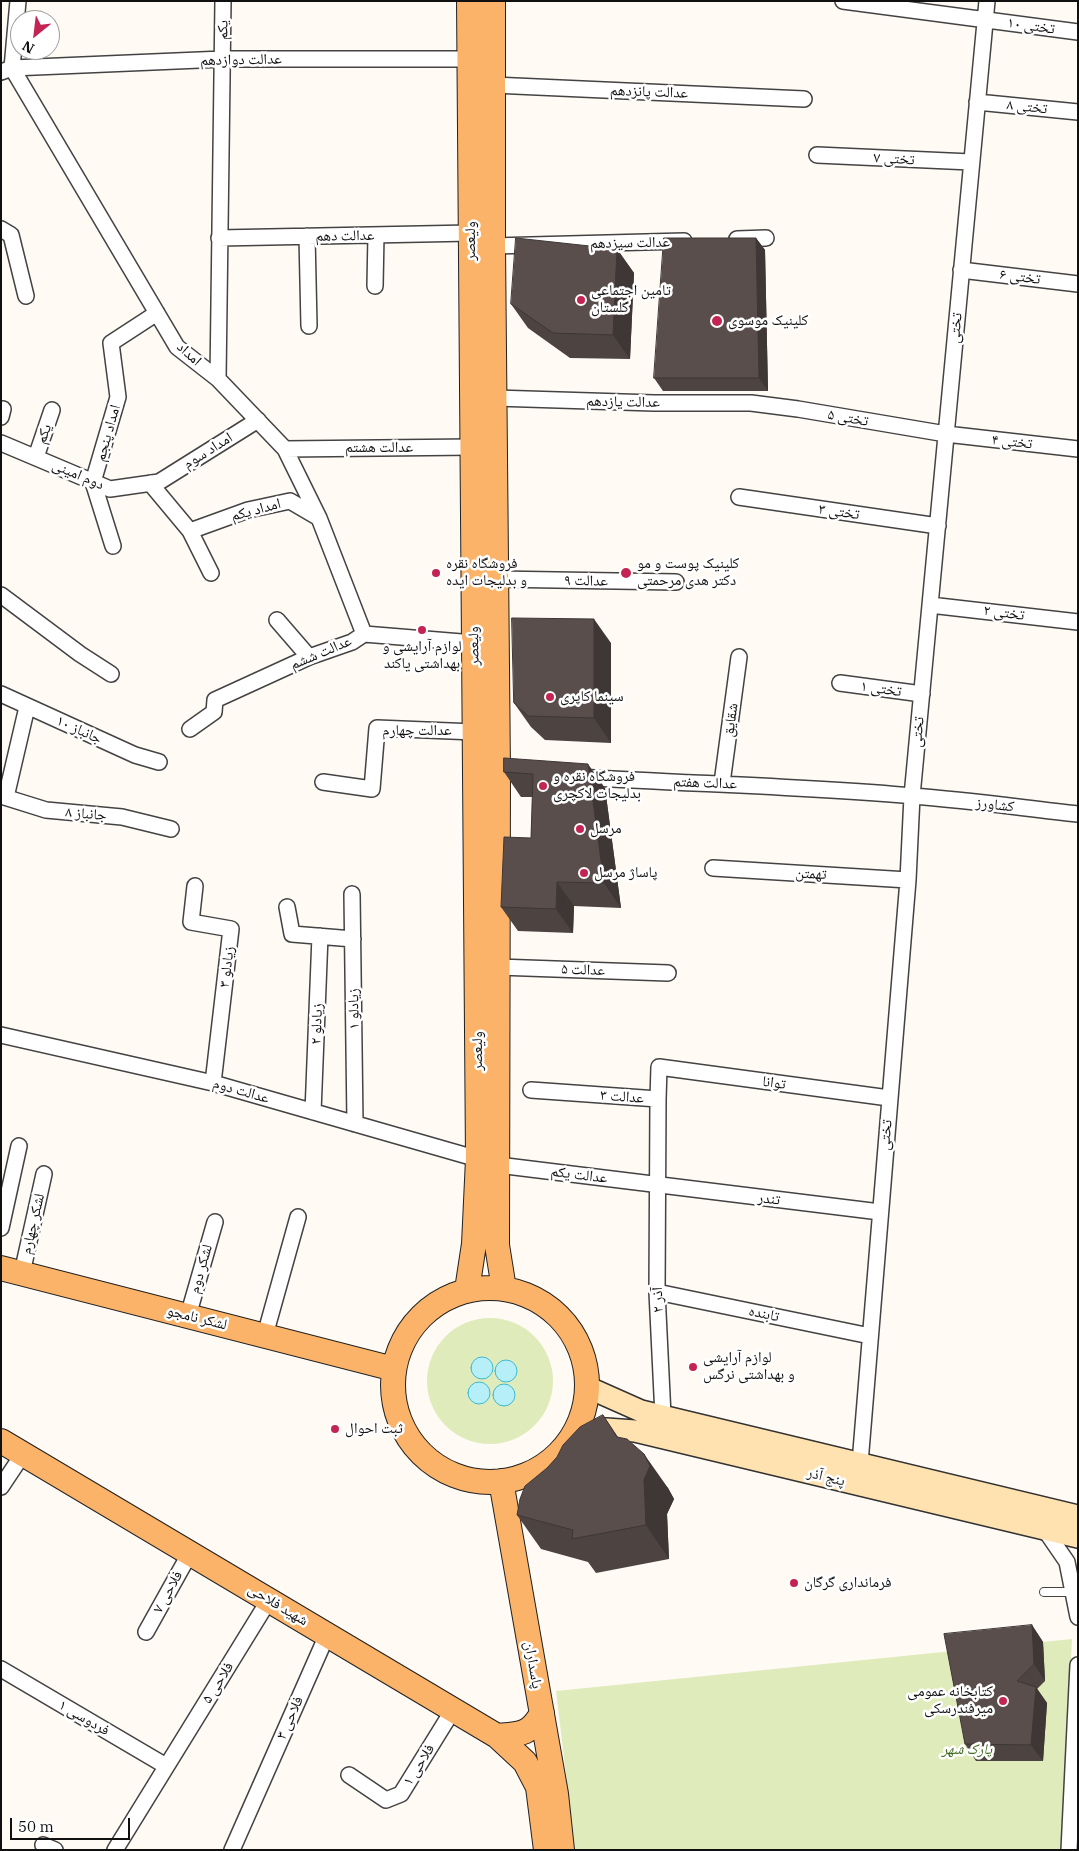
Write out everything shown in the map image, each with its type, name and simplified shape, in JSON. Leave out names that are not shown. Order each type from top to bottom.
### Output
[{"type":"main road","name":"ولیعصر","points":[[469,1],[475,732],[488,1162],[504,1289]]},
{"type":"main road","name":"ولیعصر","points":[[467,1290],[488,1162],[507,772],[496,579],[493,1]]},
{"type":"main road","name":"لشکر نامجو","points":[[12,1271],[386,1366]]},
{"type":"main road","points":[[480,1288],[504,1289],[534,1298],[547,1307],[569,1328],[582,1356],[587,1387],[581,1420],[573,1435],[554,1458],[530,1474],[502,1487],[453,1475],[438,1467],[414,1445],[401,1424],[386,1366],[407,1333],[423,1314],[444,1299],[467,1290],[480,1288]]},
{"type":"main road","name":"پنج آذر","points":[[587,1387],[641,1411],[1078,1516]]},
{"type":"main road","name":"پنج آذر","points":[[573,1435],[606,1429],[636,1431],[1078,1537]]},
{"type":"main road","name":"شهید فلاحی","points":[[1,1441],[497,1736],[525,1762],[538,1787],[546,1850]]},
{"type":"main road","name":"پاسداران","points":[[502,1487],[556,1794],[562,1850]]},
{"type":"main road","points":[[497,1736],[520,1735],[536,1724],[542,1714]]},
{"type":"street","points":[[7,70],[18,1]]},
{"type":"street","name":"یکم","points":[[218,378],[223,1]]},
{"type":"street","name":"تختی ۱۰","points":[[843,1],[1078,32]]},
{"type":"street","name":"تختی","points":[[860,1463],[908,880],[912,796],[986,1]]},
{"type":"street","name":"عدالت دوازدهم","points":[[7,70],[222,59],[470,59]]},
{"type":"street","name":"امداد","points":[[7,70],[177,347],[218,378],[285,448],[319,518],[364,634]]},
{"type":"street","name":"عدالت پانزدهم","points":[[493,85],[804,99]]},
{"type":"street","name":"تختی ۸","points":[[977,102],[1078,112]]},
{"type":"street","name":"تختی ۷","points":[[816,155],[971,162]]},
{"type":"street","points":[[1,229],[11,235],[26,296]]},
{"type":"street","name":"عدالت دهم","points":[[219,238],[471,234]]},
{"type":"street","points":[[375,286],[376,235]]},
{"type":"street","points":[[307,236],[309,326]]},
{"type":"street","points":[[719,240],[766,238]]},
{"type":"street","name":"عدالت سیزدهم","points":[[493,246],[700,241]]},
{"type":"street","name":"تختی ۶","points":[[962,270],[1078,284]]},
{"type":"street","name":"امداد پنجم","points":[[113,546],[93,482],[118,397],[111,343],[157,313]]},
{"type":"street","name":"عدالت یازدهم","points":[[495,398],[654,403],[751,403]]},
{"type":"street","name":"۵ تختی","points":[[751,403],[946,434]]},
{"type":"street","name":"یکم","points":[[36,457],[52,410]]},
{"type":"street","name":"امداد سوم","points":[[154,483],[258,420]]},
{"type":"street","name":"تختی ۴","points":[[946,434],[1078,449]]},
{"type":"street","name":"دوم امینی","points":[[1,443],[110,489],[154,483]]},
{"type":"street","name":"عدالت هشتم","points":[[285,448],[473,448]]},
{"type":"street","points":[[154,483],[190,531],[211,572]]},
{"type":"street","name":"تختی ۳","points":[[739,497],[938,526]]},
{"type":"street","name":"امداد یکم","points":[[190,531],[248,510],[290,501],[319,518]]},
{"type":"street","name":"عدالت ۹","points":[[496,579],[676,582]]},
{"type":"street","points":[[1,595],[80,654],[111,674]]},
{"type":"street","name":"تختی ۲","points":[[930,604],[1078,622]]},
{"type":"street","points":[[277,620],[309,657]]},
{"type":"street","name":"عدالت ششم","points":[[190,729],[214,712],[216,700],[309,657],[352,642],[364,634],[474,644]]},
{"type":"street","name":"شقایق","points":[[722,783],[739,657]]},
{"type":"street","name":"۱ تختی","points":[[840,683],[922,694]]},
{"type":"street","name":"۱۰ جانباز","points":[[1,694],[135,755],[159,762]]},
{"type":"street","points":[[3,796],[27,706]]},
{"type":"street","name":"عدالت چهارم","points":[[323,782],[372,789],[377,728],[475,732]]},
{"type":"street","name":"عدالت هفتم","points":[[564,776],[641,781],[722,783],[912,796]]},
{"type":"street","name":"جانباز ۸","points":[[3,796],[46,810],[122,817],[171,829]]},
{"type":"street","name":"کشاورز","points":[[912,796],[1078,814]]},
{"type":"street","name":"تهمتن","points":[[714,868],[908,880]]},
{"type":"street","name":"زیادلو ۳","points":[[195,886],[190,922],[231,929],[213,1083]]},
{"type":"street","name":"زیادلو ۱","points":[[352,894],[355,1124]]},
{"type":"street","points":[[287,907],[292,934],[353,939]]},
{"type":"street","name":"زیادلو ۲","points":[[314,1112],[320,936]]},
{"type":"street","name":"عدالت ۵","points":[[498,968],[668,973]]},
{"type":"street","name":"عدالت دوم","points":[[1,1035],[213,1083],[488,1162]]},
{"type":"street","name":"توانا","points":[[658,1099],[659,1067],[889,1098]]},
{"type":"street","name":"عدالت ۳","points":[[531,1090],[658,1099],[659,1185]]},
{"type":"street","points":[[1,1228],[18,1146]]},
{"type":"street","name":"عدالت یکم","points":[[488,1162],[659,1185]]},
{"type":"street","name":"لشکر چهارم","points":[[12,1271],[44,1174]]},
{"type":"street","name":"تندر","points":[[659,1185],[880,1212]]},
{"type":"street","name":"۲ آذر","points":[[659,1185],[657,1292],[663,1416]]},
{"type":"street","points":[[265,1336],[298,1216]]},
{"type":"street","name":"لشکر دوم","points":[[188,1316],[215,1222]]},
{"type":"street","name":"تابنده","points":[[657,1292],[870,1336]]},
{"type":"street","points":[[1,1487],[23,1454]]},
{"type":"street","points":[[1046,1530],[1068,1562],[1078,1617]]},
{"type":"street","name":"۷ فلاحی","points":[[146,1632],[190,1553]]},
{"type":"street","name":"۵ فلاحی","points":[[115,1850],[269,1600]]},
{"type":"street","name":"۳ فلاحی","points":[[232,1850],[327,1635]]},
{"type":"street","points":[[1069,1850],[1074,1813],[1078,1665]]},
{"type":"street","name":"۱ فردوسی","points":[[1,1669],[166,1766]]},
{"type":"street","name":"۱ فلاحی","points":[[350,1774],[386,1800],[401,1794],[453,1710]]},
{"type":"lane","points":[[1044,1592],[1073,1592]]},
{"type":"green space","points":[[490,1318],[514,1323],[534,1337],[548,1357],[553,1381],[548,1405],[534,1425],[514,1439],[490,1444],[466,1439],[446,1425],[432,1405],[427,1381],[432,1357],[446,1337],[466,1323]]},
{"type":"green space","name":"پارک شهر","points":[[1072,1639],[1062,1850],[575,1850],[556,1691]]},
{"type":"water","points":[[482,1357],[490,1360],[493,1368],[490,1376],[482,1379],[474,1376],[471,1368],[474,1360]]},
{"type":"water","points":[[506,1360],[514,1363],[517,1371],[514,1379],[506,1382],[498,1379],[495,1371],[498,1363]]},
{"type":"water","points":[[479,1382],[487,1385],[490,1393],[487,1401],[479,1404],[471,1401],[468,1393],[471,1385]]},
{"type":"water","points":[[504,1384],[512,1387],[515,1395],[512,1403],[504,1406],[496,1403],[493,1395],[496,1387]]},
{"type":"building","name":"تامین اجتماعی گلستان","points":[[516,238],[617,249],[613,335],[553,333],[511,304]]},
{"type":"building","name":"کلینیک موسوی","points":[[664,238],[756,238],[759,378],[654,378]]},
{"type":"building","points":[[512,618],[594,619],[594,718],[528,716],[514,703]]},
{"type":"building","name":"مرسل","points":[[504,758],[588,764],[604,883],[557,882],[556,909],[501,907],[504,837],[531,838],[533,774],[504,772]]},
{"type":"building","points":[[603,1415],[617,1437],[627,1439],[644,1454],[650,1466],[644,1480],[646,1525],[572,1539],[573,1530],[517,1515],[525,1486],[547,1468],[557,1457],[563,1445],[580,1427]]},
{"type":"building","name":"کتابخانه عمومی میرفندرسکی","points":[[1032,1625],[1034,1664],[1017,1681],[1036,1687],[1031,1745],[965,1744],[944,1634]]},
{"type":"place","name":"تامین اجتماعی گلستان","points":[[581,300]]},
{"type":"place","name":"کلینیک موسوی","points":[[717,321]]},
{"type":"place","name":"فروشگاه نقره و بدلیجات ایده","points":[[436,573]]},
{"type":"place","name":"کلینیک پوست و مو دکتر هدی مرحمتی","points":[[626,573]]},
{"type":"place","name":"لوازم آرایشی و بهداشتی یاکند","points":[[422,630]]},
{"type":"place","name":"سینما کاپری","points":[[550,697]]},
{"type":"place","name":"فروشگاه نقره و بدلیجات لاکچری","points":[[543,786]]},
{"type":"place","name":"مرسل","points":[[580,829]]},
{"type":"place","name":"پاساژ مرسل","points":[[584,873]]},
{"type":"place","name":"لوازم آرایشی و بهداشتی نرگس","points":[[693,1367]]},
{"type":"place","name":"ثبت احوال","points":[[335,1429]]},
{"type":"place","name":"فرمانداری گرگان","points":[[794,1583]]},
{"type":"place","name":"کتابخانه عمومی میرفندرسکی","points":[[1003,1701]]}]
